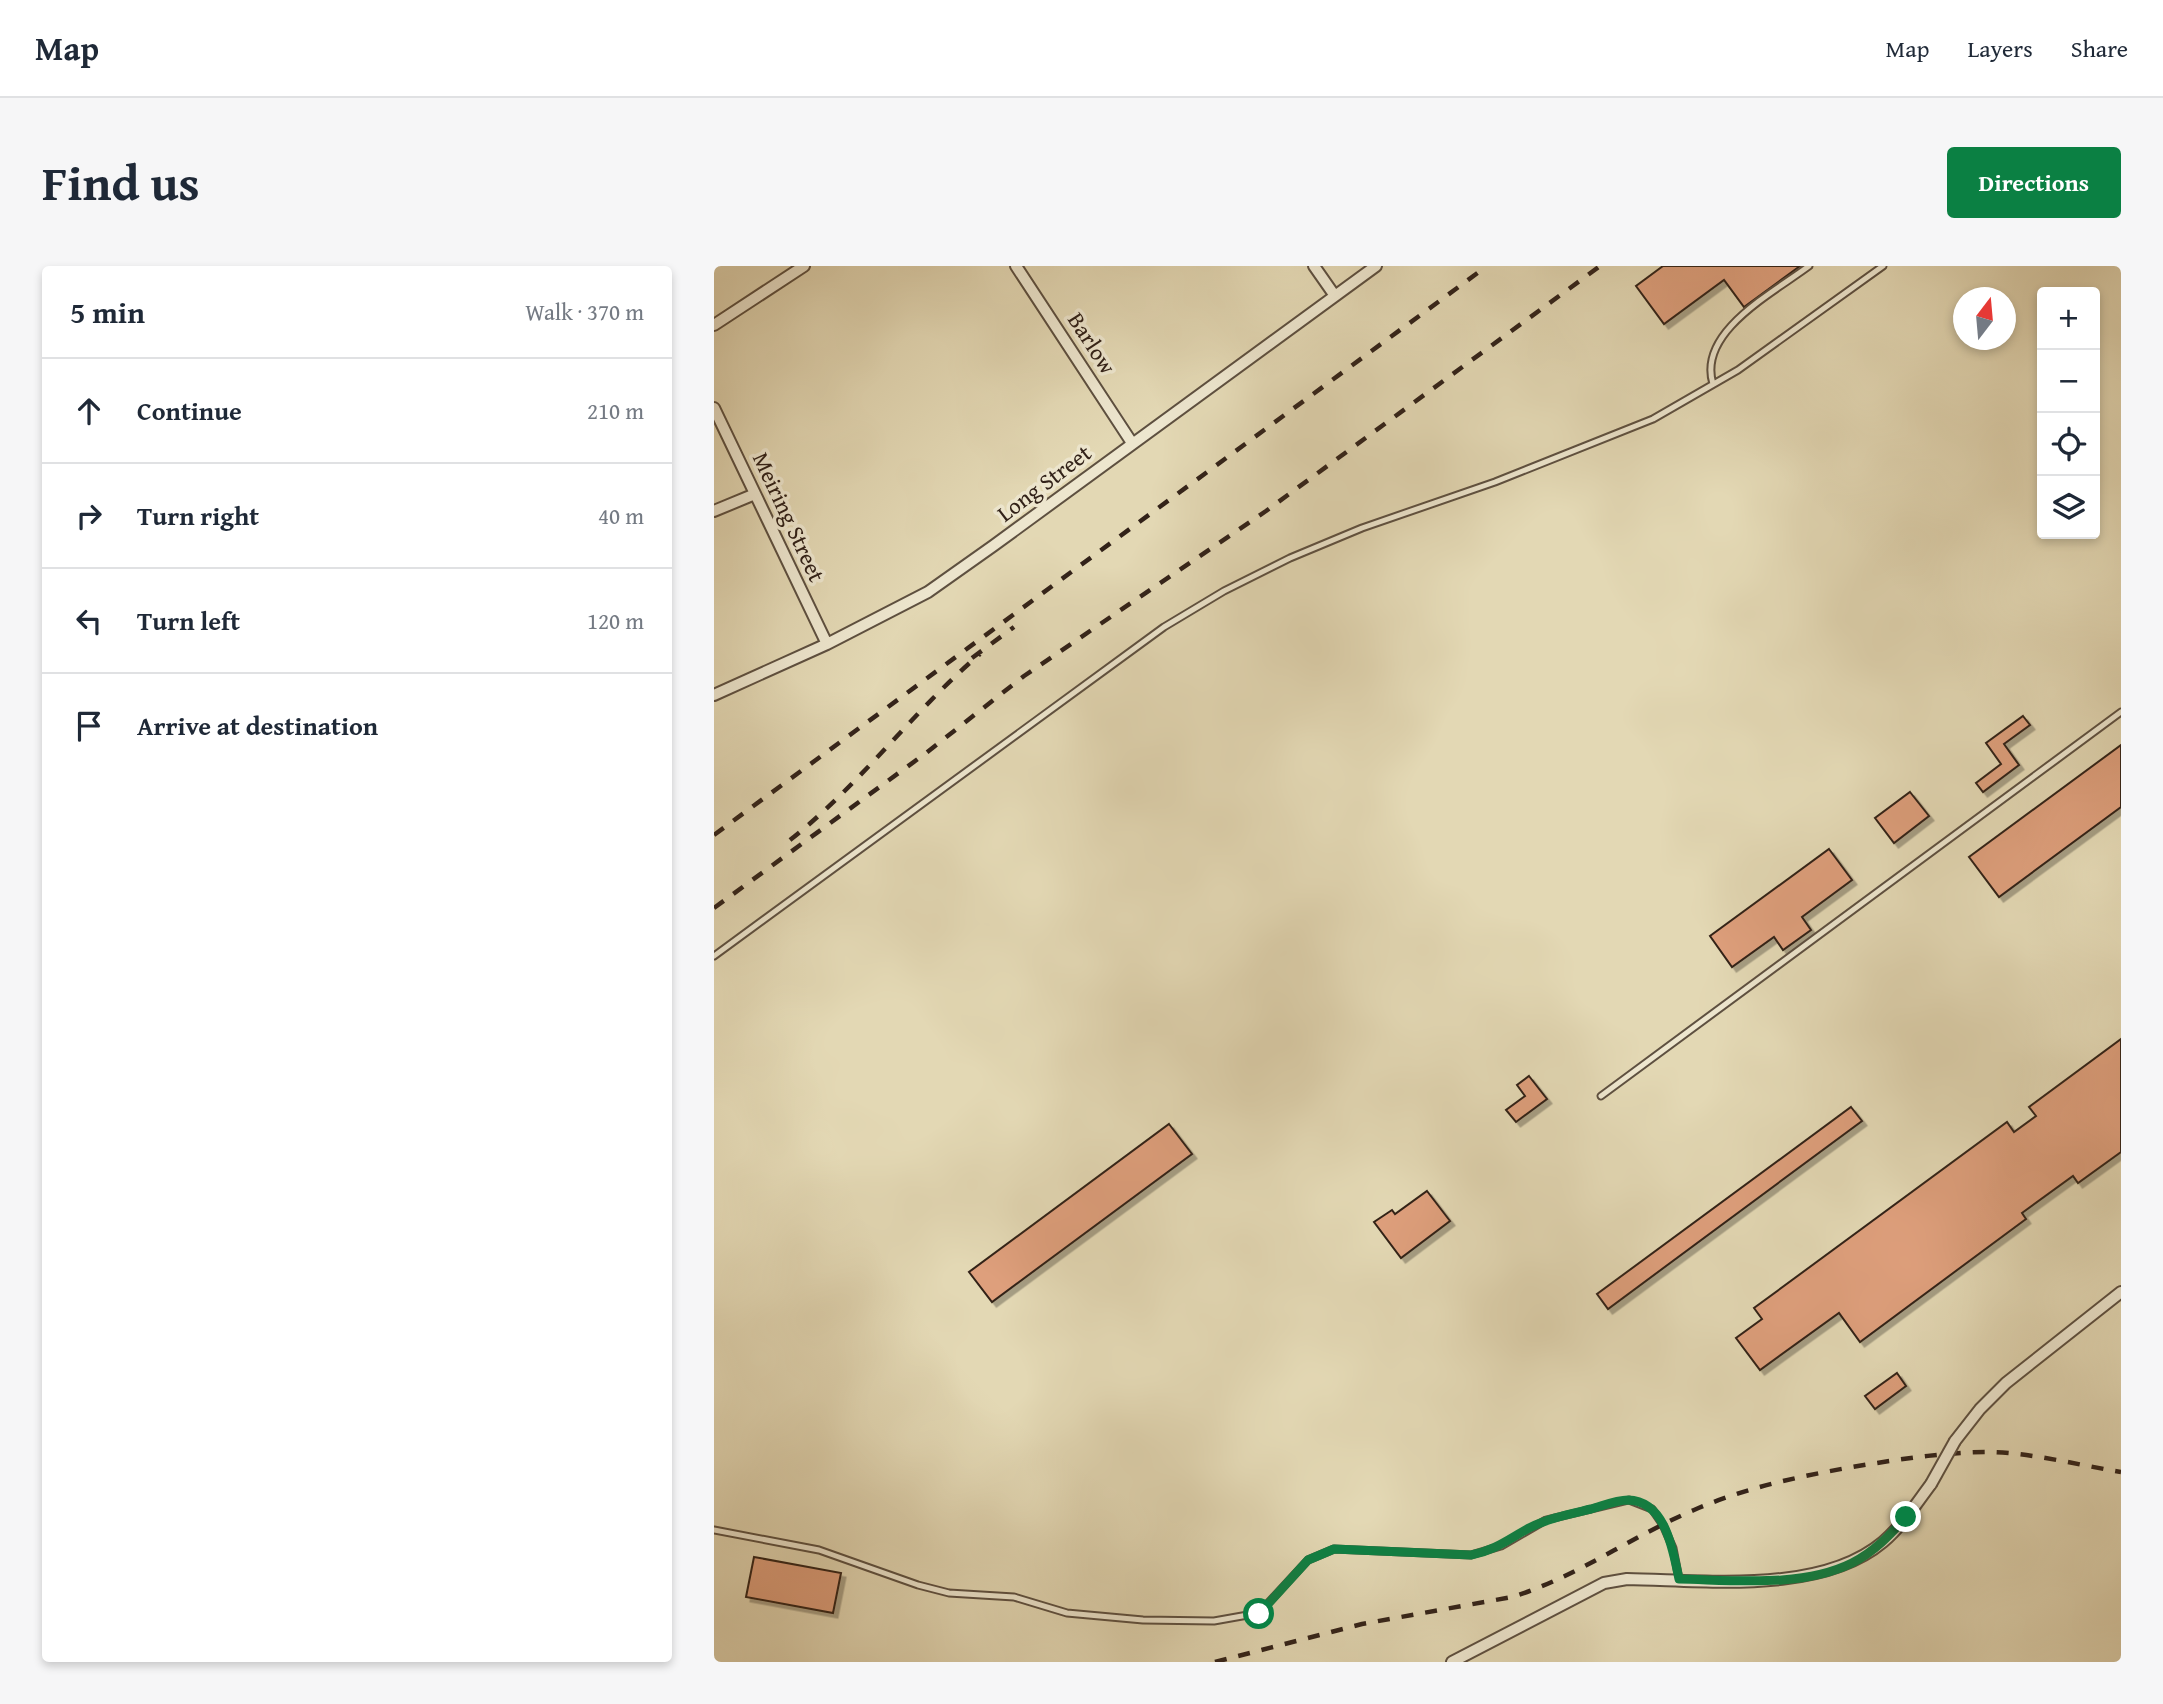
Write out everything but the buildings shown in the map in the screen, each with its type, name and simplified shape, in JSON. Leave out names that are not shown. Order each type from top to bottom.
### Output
[{"type":"street","points":[[714,325],[804,266]]},
{"type":"street","name":"Barlow","points":[[1016,266],[1132,443]]},
{"type":"street","points":[[1314,266],[1335,296]]},
{"type":"street","name":"Long Street","points":[[714,695],[827,644],[928,592],[1376,266]]},
{"type":"street","name":"Meiring Street","points":[[714,408],[827,644]]},
{"type":"street","points":[[714,511],[755,494]]},
{"type":"street","points":[[1452,1662],[1604,1583],[1627,1578],[1782,1580],[1814,1575],[1851,1563],[1883,1542],[1906,1517],[1931,1484],[1955,1441],[1980,1409],[2006,1383],[2121,1292]]},
{"type":"lane","points":[[1713,384],[1710,360],[1723,334],[1737,320],[1809,266]]},
{"type":"lane","points":[[714,956],[1164,627],[1224,591],[1290,558],[1362,528],[1495,482],[1653,419],[1738,370],[1883,266]]},
{"type":"lane","points":[[1601,1096],[2121,712]]},
{"type":"lane","points":[[714,1530],[819,1550],[918,1585],[949,1593],[1014,1597],[1067,1613],[1143,1620],[1214,1621],[1259,1614],[1308,1560],[1334,1549],[1471,1555],[1500,1546],[1546,1520],[1629,1500],[1652,1509],[1663,1525],[1673,1548],[1679,1579]]},
{"type":"railway","points":[[714,835],[1487,266]]},
{"type":"railway","points":[[714,908],[926,753],[1024,676],[1266,511],[1600,266]]},
{"type":"railway","points":[[972,658],[1014,627]]},
{"type":"railway","points":[[790,840],[840,796],[931,700],[980,654]]},
{"type":"railway","points":[[1215,1662],[1362,1624],[1512,1597],[1559,1579],[1671,1520],[1714,1502],[1774,1483],[1816,1474],[1924,1456],[1990,1452],[2039,1457],[2121,1472]]},
{"type":"route","points":[[1259,1614],[1308,1560],[1334,1549],[1471,1555],[1500,1546],[1546,1520],[1622,1500],[1645,1504],[1652,1509],[1673,1548],[1679,1579],[1782,1580],[1814,1575],[1851,1563],[1883,1542],[1906,1517]]}]
